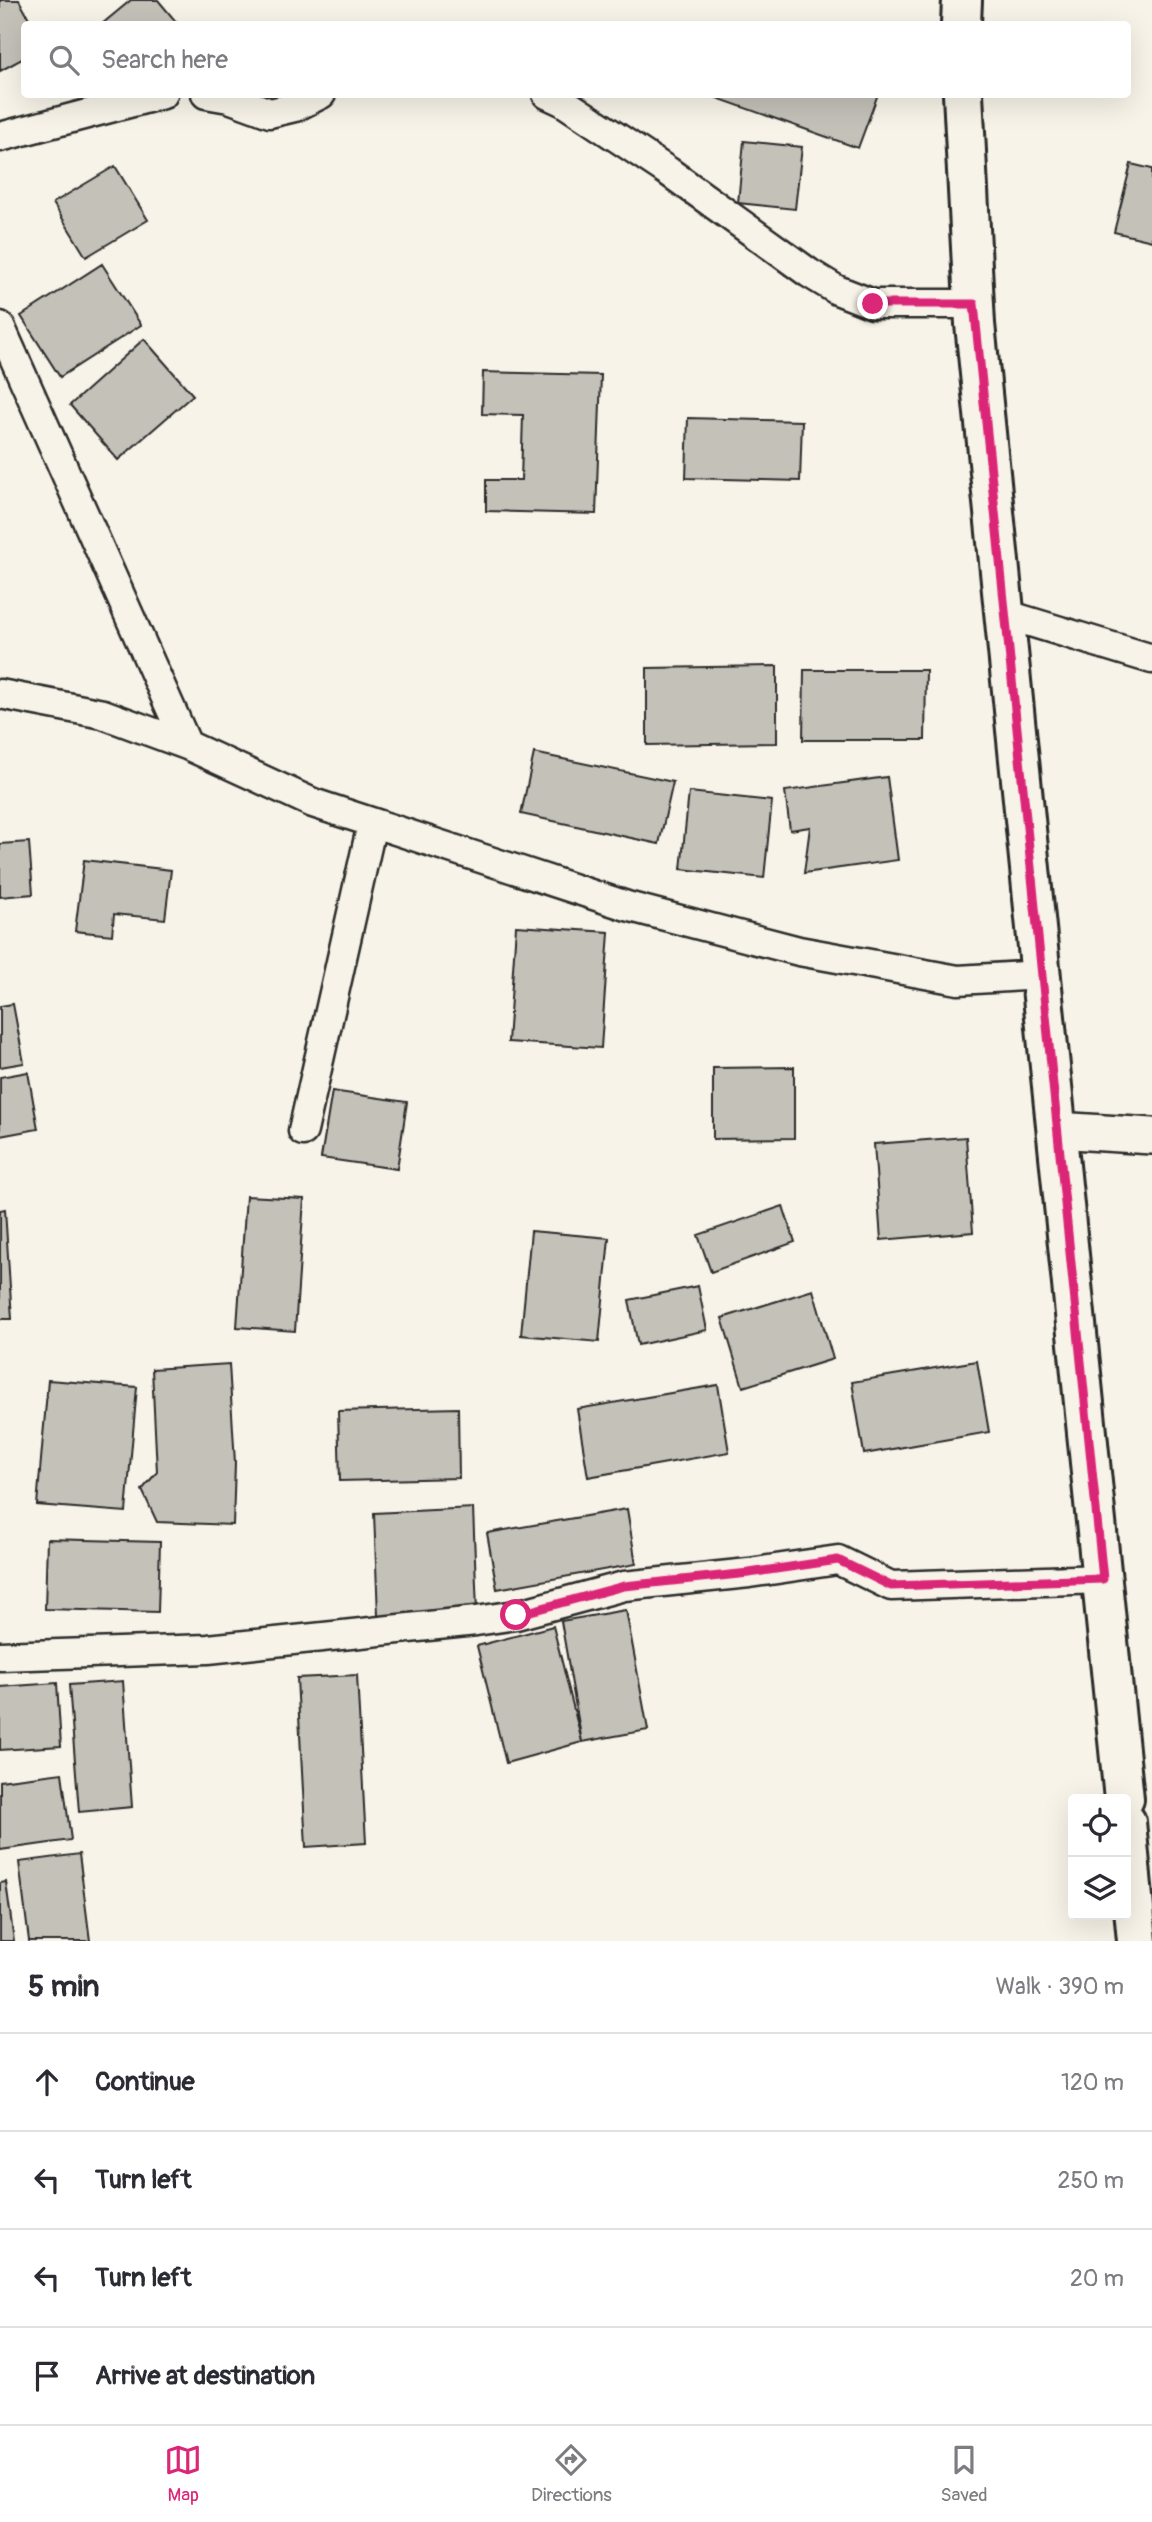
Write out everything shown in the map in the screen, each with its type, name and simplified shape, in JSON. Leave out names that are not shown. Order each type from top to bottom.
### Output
[{"type":"main road","points":[[961,21],[962,0]]},
{"type":"main road","points":[[963,98],[974,304],[1124,1794]]},
{"type":"main road","points":[[1136,1844],[1142,1936]]},
{"type":"street","points":[[0,137],[148,98]]},
{"type":"street","points":[[229,98],[270,113],[295,107],[313,98]]},
{"type":"street","points":[[556,98],[669,172],[809,273],[837,290],[873,304],[974,304]]},
{"type":"street","points":[[0,326],[187,745]]},
{"type":"street","points":[[1004,614],[1152,659]]},
{"type":"street","points":[[0,694],[103,714],[187,745],[313,803],[627,906],[799,951],[958,980],[1041,975]]},
{"type":"street","points":[[303,1131],[372,824]]},
{"type":"street","points":[[1056,1130],[1152,1136]]},
{"type":"street","points":[[0,1656],[208,1649],[476,1622],[516,1615],[624,1586],[749,1573],[838,1560],[891,1586],[1103,1579]]},
{"type":"building","points":[[0,0],[19,0],[30,21],[21,21],[21,60],[0,71]]},
{"type":"building","points":[[131,0],[158,0],[176,21],[106,21]]},
{"type":"building","points":[[717,98],[877,98],[858,148]]},
{"type":"building","points":[[744,141],[802,147],[795,209],[738,203]]},
{"type":"building","points":[[1131,164],[1152,169],[1152,241],[1114,232]]},
{"type":"building","points":[[115,166],[148,220],[86,257],[53,203]]},
{"type":"building","points":[[102,264],[141,325],[60,377],[21,316]]},
{"type":"building","points":[[144,339],[193,395],[118,460],[70,405]]},
{"type":"building","points":[[483,372],[601,375],[596,514],[486,511],[486,480],[521,480],[523,415],[482,414]]},
{"type":"building","points":[[688,418],[802,421],[800,481],[686,478]]},
{"type":"building","points":[[777,666],[777,743],[647,745],[647,668]]},
{"type":"building","points":[[804,670],[926,670],[925,740],[803,740]]},
{"type":"building","points":[[534,753],[673,782],[659,844],[521,814]]},
{"type":"building","points":[[887,777],[898,860],[804,873],[810,827],[790,830],[785,791]]},
{"type":"building","points":[[689,792],[772,801],[764,878],[681,869]]},
{"type":"building","points":[[29,842],[33,894],[0,897],[0,844]]},
{"type":"building","points":[[84,860],[171,870],[165,919],[114,914],[112,935],[75,931]]},
{"type":"building","points":[[516,926],[609,932],[601,1048],[508,1042]]},
{"type":"building","points":[[13,1004],[24,1063],[0,1067],[0,1006]]},
{"type":"building","points":[[794,1067],[794,1138],[713,1139],[713,1068]]},
{"type":"building","points":[[28,1072],[38,1129],[0,1136],[0,1077]]},
{"type":"building","points":[[332,1091],[407,1102],[397,1169],[321,1158]]},
{"type":"building","points":[[966,1137],[973,1232],[881,1240],[874,1144]]},
{"type":"building","points":[[246,1196],[304,1199],[295,1331],[237,1327]]},
{"type":"building","points":[[783,1206],[795,1242],[711,1272],[698,1235]]},
{"type":"building","points":[[5,1209],[12,1319],[0,1319],[0,1210]]},
{"type":"building","points":[[531,1231],[609,1238],[599,1342],[521,1335]]},
{"type":"building","points":[[698,1286],[707,1330],[638,1345],[629,1300]]},
{"type":"building","points":[[813,1290],[833,1359],[743,1387],[722,1318]]},
{"type":"building","points":[[977,1361],[989,1432],[864,1454],[852,1382]]},
{"type":"building","points":[[229,1364],[235,1463],[233,1525],[157,1522],[142,1490],[157,1472],[152,1369]]},
{"type":"building","points":[[48,1380],[137,1387],[126,1512],[37,1505]]},
{"type":"building","points":[[718,1385],[729,1452],[588,1477],[577,1409]]},
{"type":"building","points":[[458,1408],[459,1478],[340,1481],[338,1411]]},
{"type":"building","points":[[473,1508],[477,1611],[378,1616],[374,1513]]},
{"type":"building","points":[[627,1509],[636,1564],[497,1589],[487,1533]]},
{"type":"building","points":[[47,1539],[160,1542],[158,1612],[45,1609]]},
{"type":"building","points":[[626,1610],[648,1730],[582,1742],[561,1621]]},
{"type":"building","points":[[553,1626],[582,1742],[506,1763],[477,1646]]},
{"type":"building","points":[[357,1675],[366,1843],[306,1847],[297,1678]]},
{"type":"building","points":[[123,1681],[132,1807],[79,1812],[69,1685]]},
{"type":"building","points":[[57,1683],[61,1746],[0,1750],[0,1687]]},
{"type":"building","points":[[62,1773],[71,1840],[0,1850],[0,1781]]},
{"type":"building","points":[[79,1854],[90,1941],[29,1941],[19,1862]]},
{"type":"building","points":[[6,1882],[14,1941],[0,1941],[0,1883]]},
{"type":"route","points":[[516,1615],[624,1586],[749,1573],[838,1560],[891,1586],[1103,1579],[974,304],[873,304]]}]
